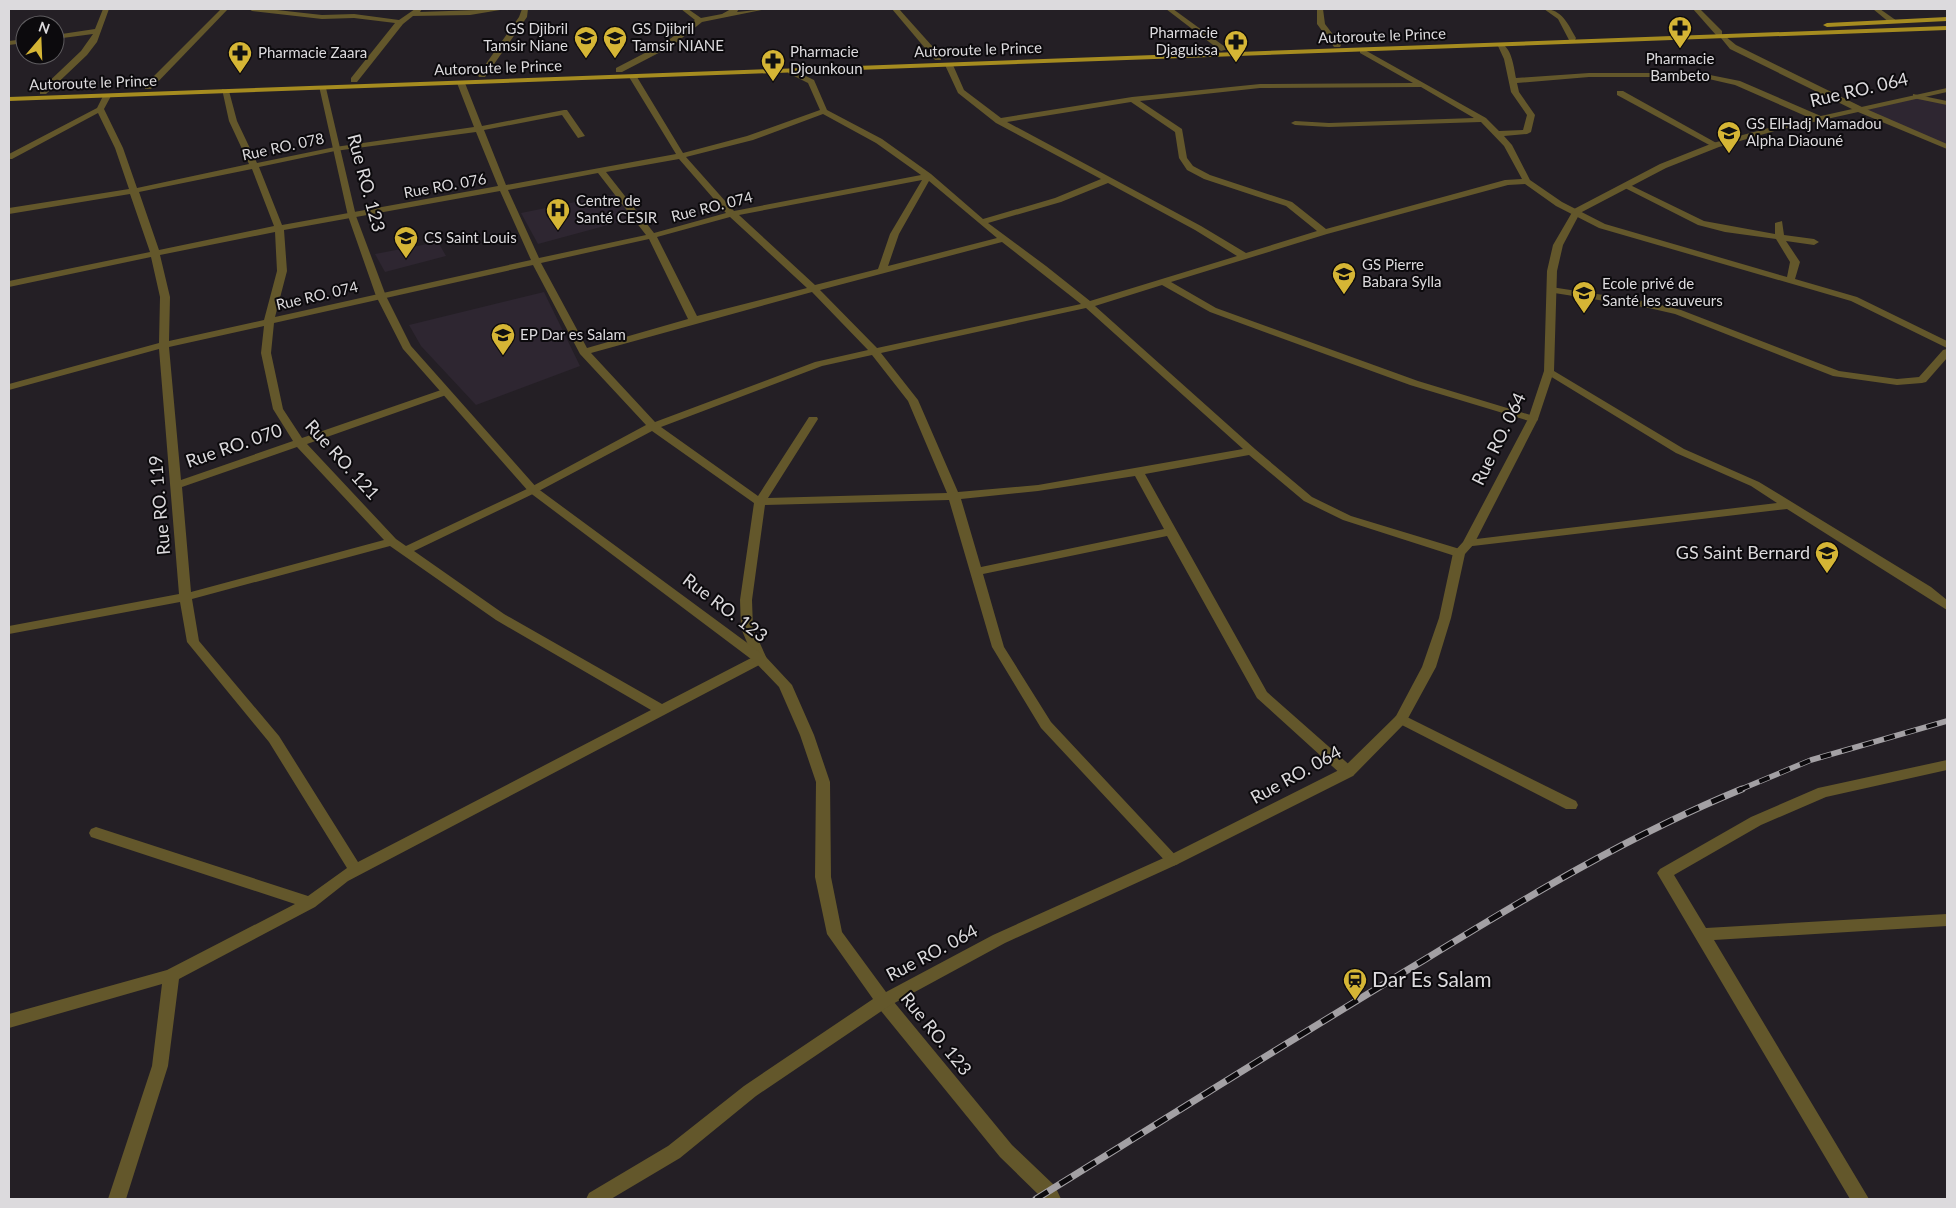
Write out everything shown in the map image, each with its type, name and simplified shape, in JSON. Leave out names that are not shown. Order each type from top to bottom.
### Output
[{"type":"main road","points":[[1722,35],[1896,26],[1947,19]]},
{"type":"main road","name":"Autoroute le Prince","points":[[9,99],[1502,46],[1947,24]]},
{"type":"main road","name":"Autoroute le Prince","points":[[1896,26],[1947,28]]},
{"type":"main road","points":[[1722,35],[1947,32]]},
{"type":"main road","name":"Autoroute le Prince","points":[[9,93],[938,58],[1722,35]]},
{"type":"street","points":[[43,92],[84,54],[94,40],[106,9]]},
{"type":"street","points":[[148,87],[225,9]]},
{"type":"street","points":[[252,9],[322,17],[354,16],[400,22]]},
{"type":"street","points":[[354,80],[400,22],[416,11],[470,13],[503,9]]},
{"type":"street","points":[[482,75],[523,17],[525,9]]},
{"type":"street","points":[[684,9],[700,20]]},
{"type":"street","points":[[724,16],[736,9]]},
{"type":"street","points":[[619,70],[669,44],[700,20],[764,9]]},
{"type":"street","points":[[895,9],[938,58]]},
{"type":"street","points":[[1169,9],[1224,49]]},
{"type":"street","points":[[1328,9],[1319,9],[1321,24],[1337,45]]},
{"type":"street","points":[[1547,9],[1561,18],[1572,38]]},
{"type":"street","points":[[1696,9],[1732,47],[1861,110],[1947,147]]},
{"type":"street","points":[[1876,9],[1896,26]]},
{"type":"street","points":[[65,36],[96,31]]},
{"type":"street","points":[[1497,134],[1527,132],[1531,115],[1515,92],[1502,46]]},
{"type":"street","points":[[1363,51],[1483,120],[1508,145],[1527,181],[1559,204],[1602,226],[1854,299],[1947,345]]},
{"type":"street","points":[[949,65],[961,91],[999,121],[1198,228],[1246,256]]},
{"type":"street","points":[[791,71],[811,82],[824,111],[879,141],[928,176],[981,222],[1043,268],[1088,305],[1251,451],[1308,498],[1347,518],[1463,548],[1788,505]]},
{"type":"street","points":[[1513,81],[1589,74],[1700,75],[1737,83],[1820,119]]},
{"type":"street","points":[[633,77],[681,156],[732,214],[815,290],[874,351],[913,400],[954,496],[998,647],[1046,725],[1173,860]]},
{"type":"street","points":[[461,83],[503,189],[536,262],[584,352],[652,426],[760,502],[954,496],[1038,488],[1251,451]]},
{"type":"street","points":[[999,121],[1132,99],[1260,86],[1421,85]]},
{"type":"street","name":"Rue RO. 123","points":[[322,88],[352,216],[381,296],[407,347],[532,490],[760,659],[785,685],[807,735],[822,782],[823,877],[835,934],[883,1000],[1006,1151],[1050,1196]]},
{"type":"street","name":"Rue RO. 064","points":[[595,1199],[674,1152],[750,1091],[883,1000],[999,938],[1173,860],[1348,772],[1401,719],[1429,667],[1463,548],[1533,419],[1549,371],[1552,271],[1558,246],[1577,212],[1663,166],[1716,145],[1947,90]]},
{"type":"street","name":"Rue RO. 121","points":[[225,92],[233,121],[255,167],[278,228],[282,271],[269,322],[266,353],[278,409],[299,442],[392,542],[500,617],[662,710]]},
{"type":"street","points":[[1620,93],[1716,145]]},
{"type":"street","points":[[9,157],[100,109],[107,96]]},
{"type":"street","points":[[1916,96],[1947,103]]},
{"type":"street","points":[[1132,99],[1179,131],[1182,158],[1190,168],[1207,176],[1288,204],[1324,232]]},
{"type":"street","name":"Rue RO. 119","points":[[100,109],[119,148],[155,253],[165,297],[164,345],[185,597],[193,642],[274,739],[356,870]]},
{"type":"street","name":"Rue RO. 076","points":[[9,284],[278,228],[681,156],[750,138],[824,111]]},
{"type":"street","name":"Rue RO. 078","points":[[9,211],[133,191],[335,149],[479,129],[564,112],[581,136]]},
{"type":"street","points":[[1295,123],[1329,125],[1483,120]]},
{"type":"street","points":[[600,171],[652,236],[694,320]]},
{"type":"street","points":[[882,272],[885,258],[910,203],[917,196],[928,176]]},
{"type":"street","name":"Rue RO. 074","points":[[9,387],[164,345],[652,236],[732,214],[928,176]]},
{"type":"street","points":[[981,222],[1058,200],[1107,180]]},
{"type":"street","points":[[405,551],[532,490],[652,426],[819,364],[1088,305],[1324,232],[1508,182],[1527,181]]},
{"type":"street","points":[[1624,186],[1701,223],[1780,238],[1814,242]]},
{"type":"street","points":[[1779,223],[1780,238],[1795,262],[1790,282]]},
{"type":"street","points":[[584,352],[694,320],[815,290],[1003,239]]},
{"type":"street","points":[[1164,282],[1213,310],[1414,384],[1533,419]]},
{"type":"street","points":[[1552,290],[1649,304],[1678,312],[1837,374],[1896,382],[1922,380],[1947,352]]},
{"type":"street","points":[[1549,371],[1680,452],[1755,484],[1927,590],[1947,606]]},
{"type":"street","name":"Rue RO. 070","points":[[176,485],[445,392]]},
{"type":"street","points":[[9,1021],[171,975],[310,903],[343,877],[356,870],[760,659],[747,628],[746,600],[760,502],[813,419]]},
{"type":"street","points":[[1138,472],[1262,695],[1348,772]]},
{"type":"street","points":[[975,572],[1172,531]]},
{"type":"street","points":[[9,630],[185,597],[392,542]]},
{"type":"street","points":[[1401,719],[1571,805]]},
{"type":"street","points":[[1860,1199],[1665,873],[1756,821],[1822,792],[1947,765]]},
{"type":"street","points":[[96,833],[310,903]]},
{"type":"street","points":[[1701,935],[1947,920]]},
{"type":"street","points":[[118,1199],[160,1066],[171,975]]},
{"type":"shaded area","points":[[1919,97],[1947,104],[1947,146],[1865,110]]},
{"type":"shaded area","name":"Centre de Santé CESIR","points":[[615,194],[634,218],[538,244],[521,213]]},
{"type":"shaded area","name":"CS Saint Louis","points":[[438,242],[446,256],[385,272],[375,254]]},
{"type":"shaded area","name":"EP Dar es Salam","points":[[544,292],[580,366],[476,405],[421,346],[409,325]]},
{"type":"railway","points":[[1739,790],[1811,760],[1947,721]]},
{"type":"railway","points":[[1036,1199],[1540,890],[1660,826],[1742,789]]},
{"type":"place","name":"Pharmacie Bambeto","points":[[1680,49]]},
{"type":"place","name":"GS Djibril Tamsir Niane","points":[[586,59]]},
{"type":"place","name":"GS Djibril Tamsir NIANE","points":[[615,59]]},
{"type":"place","name":"Pharmacie Djaguissa","points":[[1236,63]]},
{"type":"place","name":"Pharmacie Zaara","points":[[240,74]]},
{"type":"place","name":"Pharmacie Djounkoun","points":[[773,82]]},
{"type":"place","name":"GS ElHadj Mamadou Alpha Diaouné","points":[[1729,154]]},
{"type":"place","name":"Centre de Santé CESIR","points":[[558,231]]},
{"type":"place","name":"CS Saint Louis","points":[[406,259]]},
{"type":"place","name":"GS Pierre Babara Sylla","points":[[1344,295]]},
{"type":"place","name":"Ecole privé de Santé les sauveurs","points":[[1584,314]]},
{"type":"place","name":"EP Dar es Salam","points":[[503,356]]},
{"type":"place","name":"GS Saint Bernard","points":[[1827,574]]},
{"type":"place","name":"Dar Es Salam","points":[[1355,1001]]}]
